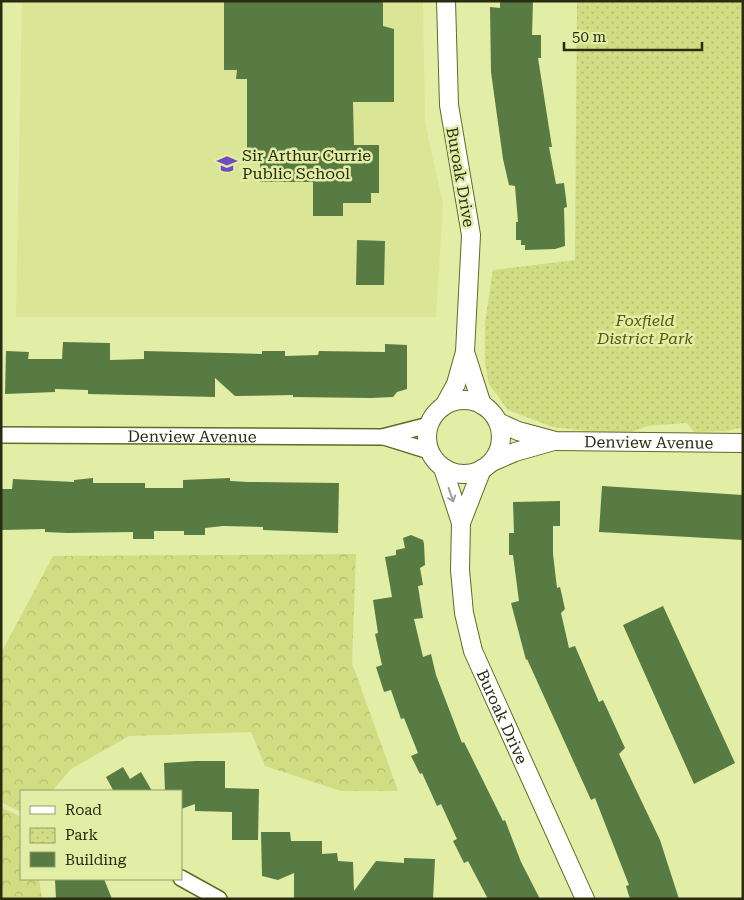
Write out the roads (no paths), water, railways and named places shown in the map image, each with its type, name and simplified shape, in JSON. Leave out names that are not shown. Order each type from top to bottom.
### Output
[{"type":"street","name":"Buroak Drive","points":[[444,406],[456,384],[465,352],[471,235],[449,105],[446,1]]},
{"type":"street","name":"Buroak Drive","points":[[465,352],[482,405]]},
{"type":"street","points":[[463,400],[482,405],[498,422],[500,443],[487,465],[462,474],[443,468],[430,451],[427,442],[429,425],[435,414],[444,406],[463,400]]},
{"type":"street","name":"Denview Avenue","points":[[498,422],[518,431],[555,441],[743,443]]},
{"type":"street","name":"Denview Avenue","points":[[1,436],[382,437],[429,425]]},
{"type":"street","name":"Denview Avenue","points":[[382,437],[430,451]]},
{"type":"street","name":"Denview Avenue","points":[[487,465],[515,452],[555,441]]},
{"type":"street","name":"Buroak Drive","points":[[461,523],[487,465]]},
{"type":"street","name":"Buroak Drive","points":[[443,468],[461,523],[460,570],[464,613],[473,651],[585,899]]},
{"type":"street","points":[[182,879],[219,899]]},
{"type":"place","name":"Sir Arthur Currie Public School","points":[[227,164]]},
{"type":"park label","name":"Foxfield District Park","points":[[645,329]]}]
